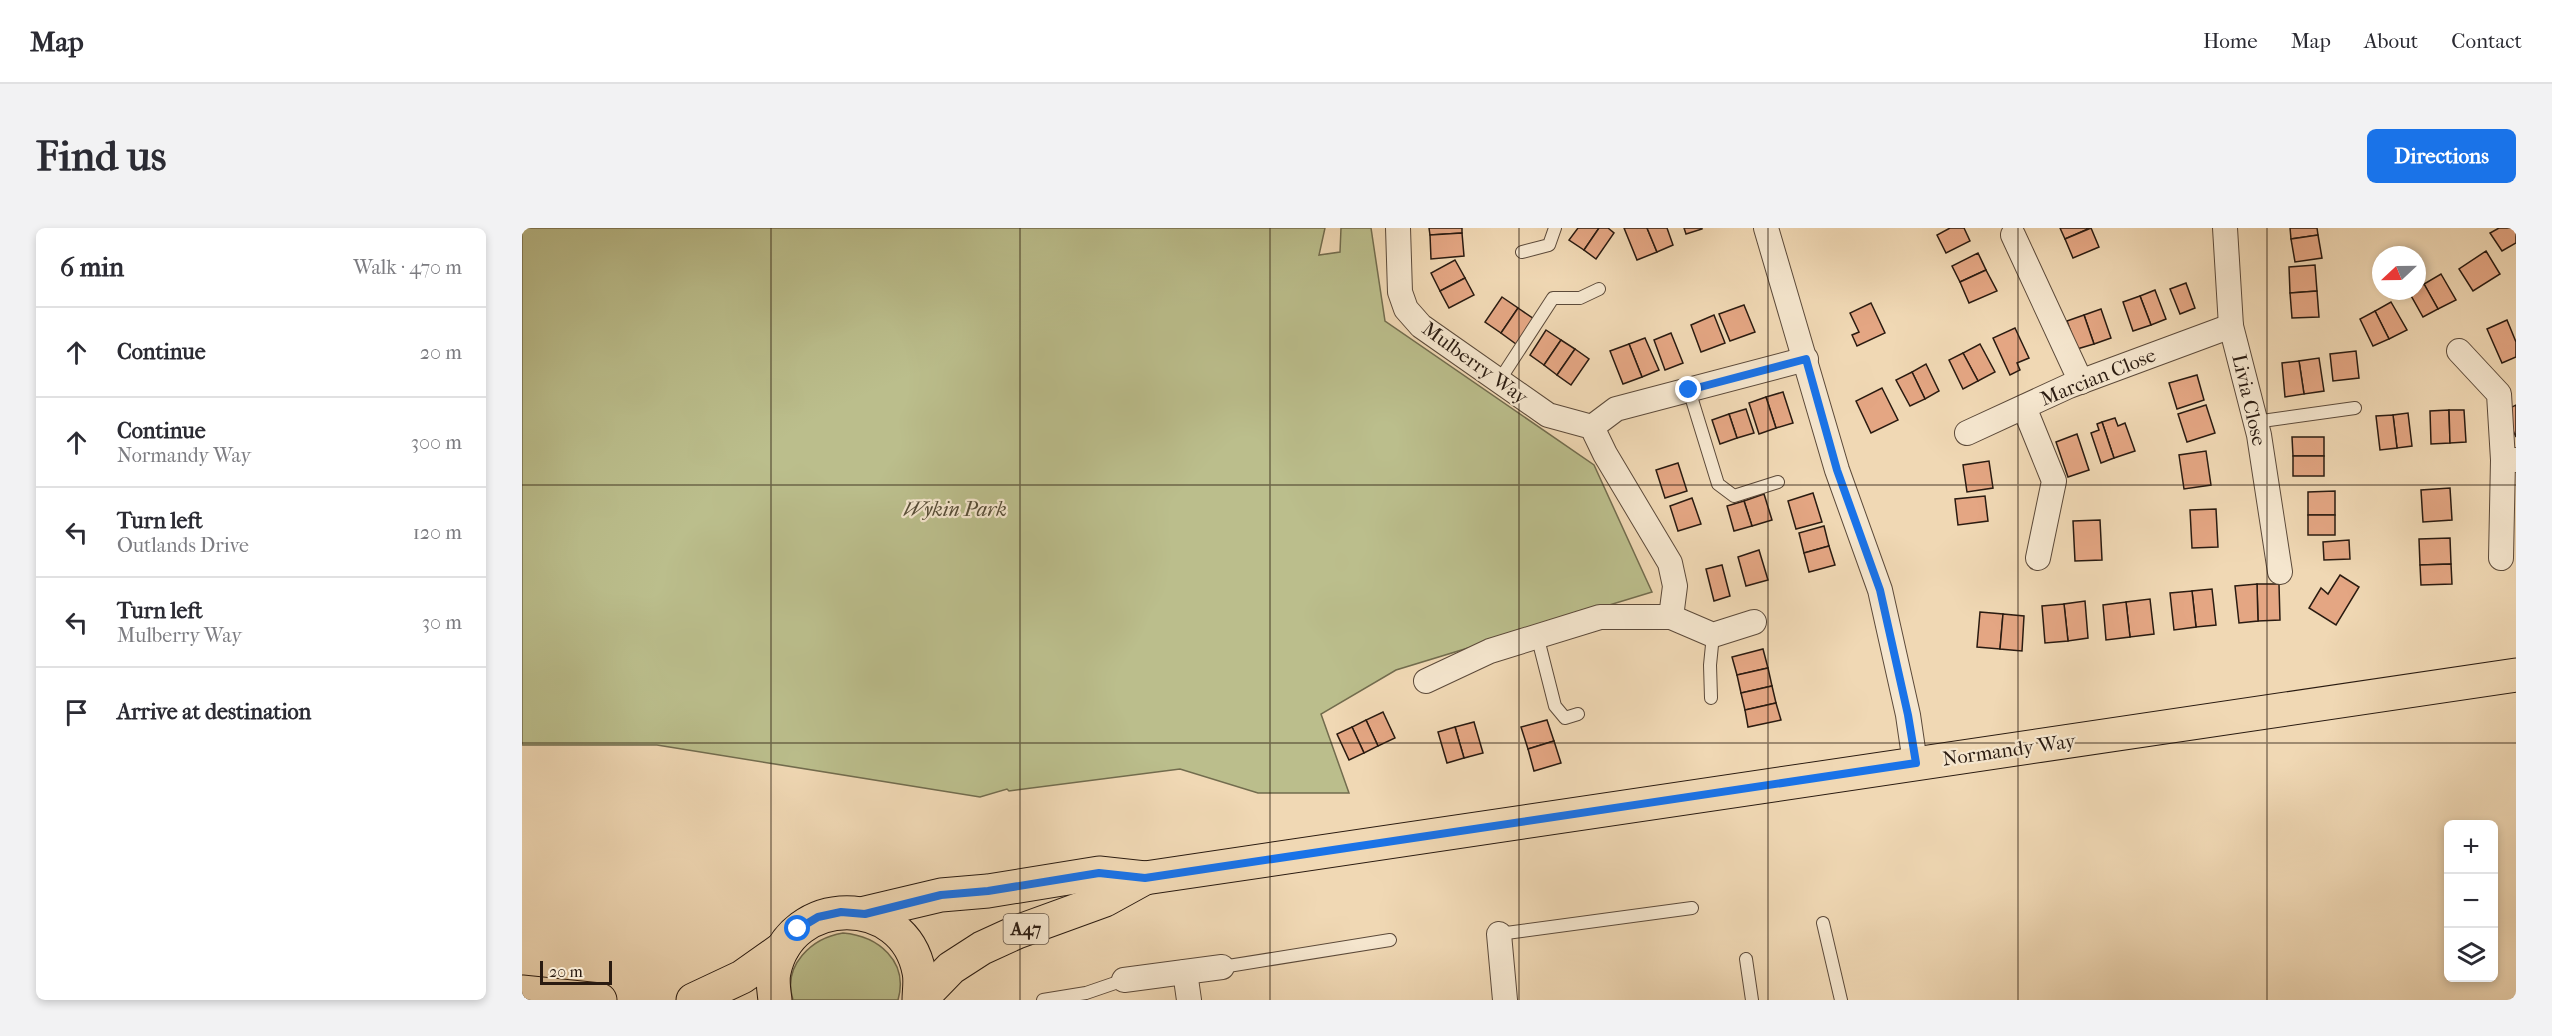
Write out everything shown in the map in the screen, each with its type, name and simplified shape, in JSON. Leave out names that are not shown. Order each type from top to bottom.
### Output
[{"type":"main road","name":"Normandy Way","points":[[865,914],[941,895],[988,891],[1099,873],[1145,878],[2516,675]]},
{"type":"main road","name":"Normandy Way","points":[[919,1000],[951,968],[982,948],[1017,932],[1106,900],[1145,878]]},
{"type":"main road","points":[[693,1000],[742,978],[783,948],[798,929],[818,917],[841,912],[865,914],[890,926],[909,946],[919,972],[919,1000]]},
{"type":"main road","points":[[775,1000],[774,973],[783,948]]},
{"type":"main road","points":[[522,992],[600,1000]]},
{"type":"street","name":"Mulberry Way","points":[[1398,228],[1400,292],[1406,309],[1421,326],[1548,415],[1592,427]]},
{"type":"street","points":[[1766,228],[1837,470],[1880,590],[1908,715],[1916,763]]},
{"type":"street","name":"Livia Close","points":[[2225,228],[2231,326],[2255,422],[2280,572]]},
{"type":"street","points":[[2013,235],[2080,382]]},
{"type":"street","name":"Marcian Close","points":[[1967,432],[2080,382],[2231,326]]},
{"type":"street","points":[[2459,351],[2499,394],[2509,460],[2501,558]]},
{"type":"street","points":[[1671,617],[1675,586],[1670,563],[1605,454],[1592,427],[1616,409],[1806,359]]},
{"type":"street","points":[[2024,406],[2054,481],[2038,558]]},
{"type":"street","points":[[1426,681],[1490,651],[1600,617],[1671,617],[1713,635],[1754,622]]},
{"type":"street","points":[[1499,934],[1505,1000]]},
{"type":"street","points":[[1124,980],[1222,967]]},
{"type":"street","points":[[1185,972],[1189,1000]]},
{"type":"lane","points":[[1522,252],[1549,245],[1555,228]]},
{"type":"lane","points":[[1498,381],[1553,298],[1580,298],[1599,289]]},
{"type":"lane","points":[[1689,390],[1718,484],[1734,496],[1778,482]]},
{"type":"lane","points":[[2255,422],[2355,408]]},
{"type":"lane","points":[[1537,635],[1555,706],[1565,718],[1578,714]]},
{"type":"lane","points":[[1711,698],[1710,665],[1713,635]]},
{"type":"lane","points":[[1499,934],[1692,908]]},
{"type":"lane","points":[[1823,923],[1841,1000]]},
{"type":"lane","points":[[1222,967],[1390,940]]},
{"type":"lane","points":[[1746,959],[1752,1000]]},
{"type":"lane","points":[[1043,1000],[1086,993],[1124,980]]},
{"type":"green space","name":"Wykin Park","points":[[522,228],[1325,228],[1319,255],[1340,252],[1341,228],[1371,228],[1385,321],[1594,465],[1652,592],[1396,670],[1321,714],[1349,793],[1258,793],[1180,769],[1009,791],[1007,789],[980,797],[657,745],[522,745]]},
{"type":"green space","points":[[843,933],[868,939],[888,953],[895,962],[899,974],[898,1000],[793,1000],[792,975],[802,955],[821,941]]},
{"type":"building","points":[[1429,228],[1462,228],[1462,233],[1430,235]]},
{"type":"building","points":[[1578,228],[1599,228],[1584,250],[1569,240]]},
{"type":"building","points":[[1599,228],[1608,228],[1614,233],[1596,259],[1584,250]]},
{"type":"building","points":[[1624,228],[1647,228],[1657,252],[1637,260]]},
{"type":"building","points":[[1647,228],[1667,228],[1673,245],[1657,252]]},
{"type":"building","points":[[1684,228],[1702,228],[1702,229],[1686,234]]},
{"type":"building","points":[[1950,228],[1964,228],[1970,241],[1946,253],[1937,235]]},
{"type":"building","points":[[2060,228],[2090,228],[2065,239]]},
{"type":"building","points":[[2091,228],[2099,247],[2073,258],[2065,239]]},
{"type":"building","points":[[2290,228],[2317,228],[2318,235],[2291,239]]},
{"type":"building","points":[[2499,228],[2516,228],[2516,243],[2502,251],[2490,233]]},
{"type":"building","points":[[1462,233],[1464,256],[1431,259],[1430,235]]},
{"type":"building","points":[[2318,235],[2322,258],[2295,262],[2291,239]]},
{"type":"building","points":[[2486,251],[2500,274],[2473,291],[2459,269]]},
{"type":"building","points":[[1978,253],[1986,270],[1960,282],[1952,266]]},
{"type":"building","points":[[1455,260],[1465,278],[1440,291],[1431,273]]},
{"type":"building","points":[[2315,265],[2317,291],[2290,293],[2289,267]]},
{"type":"building","points":[[1986,270],[1997,291],[1969,303],[1960,282]]},
{"type":"building","points":[[2441,274],[2456,300],[2438,309],[2426,288],[2426,283]]},
{"type":"building","points":[[1465,278],[1474,295],[1449,308],[1440,291]]},
{"type":"building","points":[[2186,283],[2195,308],[2180,314],[2170,289]]},
{"type":"building","points":[[2426,288],[2438,309],[2423,317],[2413,300],[2426,300]]},
{"type":"building","points":[[2155,290],[2166,319],[2151,325],[2140,296]]},
{"type":"building","points":[[2317,291],[2319,317],[2292,318],[2290,293]]},
{"type":"building","points":[[2140,296],[2151,325],[2133,331],[2123,302]]},
{"type":"building","points":[[1502,297],[1518,308],[1501,333],[1485,322]]},
{"type":"building","points":[[2391,302],[2407,330],[2389,339],[2375,311]]},
{"type":"building","points":[[1871,303],[1885,333],[1857,346],[1852,335],[1859,332],[1850,313]]},
{"type":"building","points":[[1744,305],[1755,332],[1730,341],[1719,314]]},
{"type":"building","points":[[1518,308],[1534,319],[1516,344],[1501,333]]},
{"type":"building","points":[[2101,309],[2111,338],[2094,344],[2084,315]]},
{"type":"building","points":[[2375,311],[2389,339],[2373,346],[2360,319]]},
{"type":"building","points":[[1714,315],[1725,343],[1701,352],[1691,325]]},
{"type":"building","points":[[2084,315],[2094,344],[2077,349],[2067,321]]},
{"type":"building","points":[[2507,320],[2516,342],[2516,357],[2502,363],[2487,329]]},
{"type":"building","points":[[2015,328],[2029,358],[2017,363],[2020,370],[2010,375],[1993,338]]},
{"type":"building","points":[[1546,330],[1561,340],[1544,365],[1530,355]]},
{"type":"building","points":[[1671,333],[1683,363],[1665,370],[1654,340]]},
{"type":"building","points":[[1645,338],[1659,370],[1642,377],[1629,344]]},
{"type":"building","points":[[1561,340],[1575,349],[1557,375],[1544,365]]},
{"type":"building","points":[[1629,344],[1642,377],[1623,384],[1610,351]]},
{"type":"building","points":[[1980,344],[1995,372],[1978,381],[1963,353]]},
{"type":"building","points":[[1575,349],[1589,359],[1571,385],[1557,375]]},
{"type":"building","points":[[2356,351],[2359,378],[2333,381],[2330,354]]},
{"type":"building","points":[[1963,353],[1978,381],[1963,389],[1949,360]]},
{"type":"building","points":[[2319,358],[2324,391],[2304,394],[2299,361]]},
{"type":"building","points":[[2299,361],[2304,394],[2285,397],[2282,363]]},
{"type":"building","points":[[1926,364],[1939,391],[1925,399],[1912,372]]},
{"type":"building","points":[[1912,372],[1925,399],[1910,406],[1896,380]]},
{"type":"building","points":[[2197,375],[2204,400],[2177,409],[2169,383]]},
{"type":"building","points":[[1882,388],[1898,420],[1871,433],[1856,401]]},
{"type":"building","points":[[1783,392],[1793,423],[1776,428],[1766,397]]},
{"type":"building","points":[[1766,397],[1776,428],[1759,434],[1749,403]]},
{"type":"building","points":[[2206,405],[2215,433],[2187,442],[2178,414]]},
{"type":"building","points":[[2516,405],[2516,437],[2504,411]]},
{"type":"building","points":[[1746,409],[1754,433],[1737,438],[1729,414]]},
{"type":"building","points":[[2449,410],[2450,443],[2431,444],[2430,411]]},
{"type":"building","points":[[2449,410],[2464,410],[2466,442],[2450,443]]},
{"type":"building","points":[[2408,413],[2412,446],[2397,448],[2393,415]]},
{"type":"building","points":[[1729,414],[1737,438],[1720,444],[1712,420]]},
{"type":"building","points":[[2393,415],[2397,448],[2380,450],[2376,416]]},
{"type":"building","points":[[2115,418],[2118,426],[2125,423],[2135,451],[2114,458],[2102,422]]},
{"type":"building","points":[[2102,422],[2114,458],[2101,463],[2091,433],[2099,430],[2097,424]]},
{"type":"building","points":[[2077,434],[2089,470],[2068,477],[2056,442]]},
{"type":"building","points":[[2292,437],[2324,437],[2324,456],[2293,456]]},
{"type":"building","points":[[2206,451],[2211,485],[2184,489],[2179,455]]},
{"type":"building","points":[[2293,456],[2324,456],[2324,476],[2293,476]]},
{"type":"building","points":[[1989,461],[1993,488],[1967,492],[1963,465]]},
{"type":"building","points":[[1678,463],[1687,491],[1665,498],[1656,470]]},
{"type":"building","points":[[2450,488],[2452,520],[2423,522],[2421,490]]},
{"type":"building","points":[[2335,491],[2335,515],[2308,515],[2308,492]]},
{"type":"building","points":[[1813,493],[1822,522],[1796,529],[1788,501]]},
{"type":"building","points":[[1764,494],[1772,520],[1752,526],[1744,501]]},
{"type":"building","points":[[1985,496],[1988,521],[1958,525],[1955,499]]},
{"type":"building","points":[[1692,498],[1701,524],[1678,531],[1670,506]]},
{"type":"building","points":[[1744,501],[1752,526],[1734,531],[1727,506]]},
{"type":"building","points":[[2216,509],[2218,547],[2192,548],[2190,510]]},
{"type":"building","points":[[2308,515],[2335,515],[2335,535],[2308,535]]},
{"type":"building","points":[[2100,520],[2102,560],[2075,561],[2073,521]]},
{"type":"building","points":[[1824,526],[1829,546],[1804,553],[1799,533]]},
{"type":"building","points":[[2450,538],[2451,564],[2420,565],[2419,539]]},
{"type":"building","points":[[2349,540],[2350,559],[2324,560],[2323,542]]},
{"type":"building","points":[[1829,546],[1835,565],[1809,572],[1804,553]]},
{"type":"building","points":[[1759,550],[1768,580],[1746,586],[1738,557]]},
{"type":"building","points":[[2451,564],[2452,584],[2421,585],[2420,565]]},
{"type":"building","points":[[1722,565],[1730,596],[1714,601],[1706,569]]},
{"type":"building","points":[[2340,575],[2359,587],[2336,625],[2309,608],[2321,588],[2328,594]]},
{"type":"building","points":[[2257,584],[2279,584],[2280,620],[2258,621]]},
{"type":"building","points":[[2257,584],[2258,621],[2239,623],[2235,586]]},
{"type":"building","points":[[2212,589],[2216,625],[2196,627],[2192,591]]},
{"type":"building","points":[[2192,591],[2196,627],[2174,630],[2170,593]]},
{"type":"building","points":[[2150,599],[2154,634],[2130,637],[2126,602]]},
{"type":"building","points":[[2085,601],[2088,638],[2068,641],[2064,604]]},
{"type":"building","points":[[2126,602],[2130,637],[2106,640],[2103,605]]},
{"type":"building","points":[[2064,604],[2068,641],[2045,643],[2042,606]]},
{"type":"building","points":[[1980,612],[2003,614],[2000,649],[1977,647]]},
{"type":"building","points":[[2003,614],[2024,616],[2022,651],[2000,649]]},
{"type":"building","points":[[1763,649],[1768,668],[1737,675],[1732,657]]},
{"type":"building","points":[[1768,668],[1772,686],[1741,693],[1737,675]]},
{"type":"building","points":[[1772,686],[1776,703],[1745,710],[1741,693]]},
{"type":"building","points":[[1776,703],[1781,720],[1748,727],[1745,710]]},
{"type":"building","points":[[1383,712],[1395,738],[1378,746],[1366,720]]},
{"type":"building","points":[[1366,720],[1378,746],[1364,753],[1352,727]]},
{"type":"building","points":[[1547,720],[1554,741],[1528,749],[1521,727]]},
{"type":"building","points":[[1474,722],[1483,753],[1464,758],[1455,727]]},
{"type":"building","points":[[1352,727],[1364,753],[1349,760],[1337,734]]},
{"type":"building","points":[[1455,727],[1464,758],[1447,763],[1438,732]]},
{"type":"building","points":[[1554,741],[1561,763],[1534,771],[1528,749]]},
{"type":"route","points":[[798,929],[818,917],[841,912],[865,914],[941,895],[988,891],[1099,873],[1145,878],[1916,763],[1908,715],[1880,590],[1837,470],[1806,359],[1689,390]]}]
